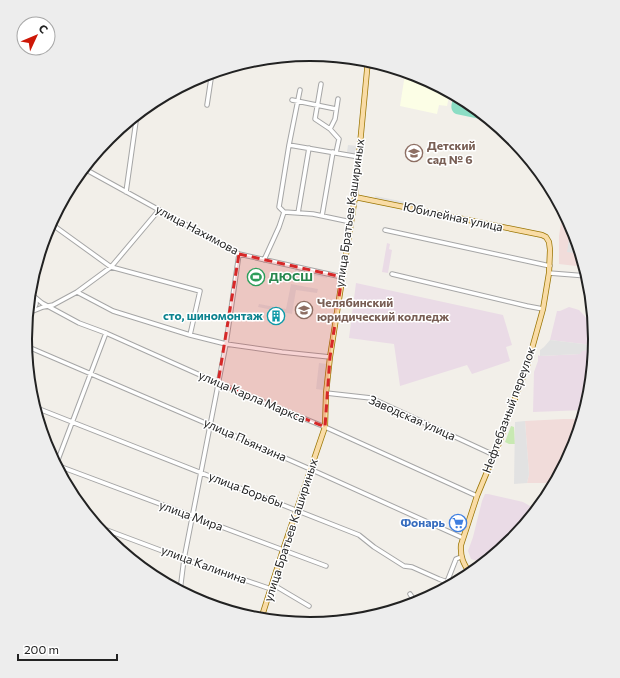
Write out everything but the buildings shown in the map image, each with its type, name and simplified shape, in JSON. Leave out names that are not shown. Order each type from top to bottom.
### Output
[{"type":"main road","name":"улица Братьев Кашириных","points":[[263,613],[296,510],[325,427],[326,393],[330,357],[355,197],[368,67]]},
{"type":"main road","name":"Юбилейная улица","points":[[355,197],[542,235],[546,237],[549,242]]},
{"type":"main road","name":"Нефтебазный переулок","points":[[467,568],[462,557],[463,538],[528,363],[543,309],[550,266],[549,242]]},
{"type":"street","points":[[207,105],[211,80]]},
{"type":"street","points":[[321,84],[315,119],[339,138],[334,153],[322,216]]},
{"type":"street","points":[[300,90],[279,207],[284,212],[322,216],[351,222]]},
{"type":"street","points":[[330,130],[335,119],[338,98]]},
{"type":"street","points":[[292,100],[298,100],[336,109]]},
{"type":"street","points":[[126,192],[136,122]]},
{"type":"street","points":[[289,145],[359,157]]},
{"type":"street","points":[[298,213],[309,148]]},
{"type":"street","name":"улица Нахимова","points":[[88,171],[238,254],[342,277]]},
{"type":"street","points":[[34,311],[53,305],[77,292],[111,267],[159,210]]},
{"type":"street","points":[[264,260],[284,212]]},
{"type":"street","points":[[56,227],[111,267],[200,291],[190,335]]},
{"type":"street","points":[[385,230],[550,266]]},
{"type":"street","points":[[181,585],[184,559],[226,344],[238,254]]},
{"type":"street","points":[[549,272],[581,275]]},
{"type":"street","points":[[392,274],[543,309]]},
{"type":"street","points":[[77,292],[113,311],[190,335],[226,344],[330,357]]},
{"type":"street","points":[[34,310],[36,299]]},
{"type":"street","name":"улица Карла Маркса","points":[[36,299],[79,323],[325,427],[478,496]]},
{"type":"street","points":[[59,457],[106,334]]},
{"type":"street","name":"улица Пьянзина","points":[[33,349],[210,425],[463,538]]},
{"type":"street","name":"Заводская улица","points":[[326,393],[371,398],[494,455]]},
{"type":"street","name":"улица Борьбы","points":[[41,410],[359,535],[374,547],[404,566],[412,567],[446,582]]},
{"type":"street","name":"улица Мира","points":[[64,468],[326,566]]},
{"type":"street","name":"улица Калинина","points":[[108,531],[271,589],[277,587],[309,606]]},
{"type":"street","points":[[447,581],[456,559],[462,557]]},
{"type":"street","points":[[410,594],[412,597]]},
{"type":"highlighted area","points":[[239,254],[342,277],[330,357],[325,427],[218,383]]},
{"type":"shaded area","points":[[404,78],[449,98],[447,106],[439,105],[437,114],[400,106]]},
{"type":"shaded area","points":[[348,145],[357,146],[355,154],[347,152]]},
{"type":"shaded area","points":[[375,196],[410,203],[409,206],[374,200]]},
{"type":"shaded area","points":[[561,221],[579,266],[559,264],[559,236]]},
{"type":"shaded area","points":[[569,239],[574,253],[567,252]]},
{"type":"shaded area","points":[[387,243],[390,244],[389,249],[392,250],[388,273],[382,272]]},
{"type":"shaded area","points":[[295,268],[327,275],[327,278],[295,272]]},
{"type":"shaded area","points":[[356,283],[503,315],[512,345],[506,347],[510,361],[472,374],[467,365],[400,386],[394,344],[349,338]]},
{"type":"shaded area","points":[[291,284],[318,289],[317,293],[296,290],[292,314],[258,307],[259,304],[286,309]]},
{"type":"shaded area","points":[[569,307],[579,310],[587,318],[588,344],[550,340],[557,311]]},
{"type":"shaded area","points":[[550,340],[588,344],[587,350],[582,351],[580,354],[540,356],[540,350]]},
{"type":"shaded area","points":[[587,350],[586,375],[579,410],[533,412],[534,372],[538,361],[538,355],[580,354],[581,351]]},
{"type":"shaded area","points":[[319,363],[327,364],[323,390],[316,389]]},
{"type":"shaded area","points":[[576,419],[567,445],[548,483],[527,483],[529,474],[525,421]]},
{"type":"shaded area","points":[[525,421],[529,474],[527,483],[514,484],[515,422]]},
{"type":"shaded area","points":[[485,494],[488,494],[523,502],[532,506],[507,536],[478,561],[471,559],[468,551]]},
{"type":"green space","points":[[453,101],[480,119],[456,114],[452,110],[451,106]]},
{"type":"green space","points":[[511,426],[514,427],[515,444],[505,442]]},
{"type":"place","name":"Детский сад № 6","points":[[414,153]]},
{"type":"place","name":"ДЮСШ","points":[[256,277]]},
{"type":"place","name":"Челябинский юридический колледж","points":[[304,310]]},
{"type":"place","name":"сто, шиномонтаж","points":[[276,316]]},
{"type":"place","name":"Фонарь","points":[[458,523]]}]
